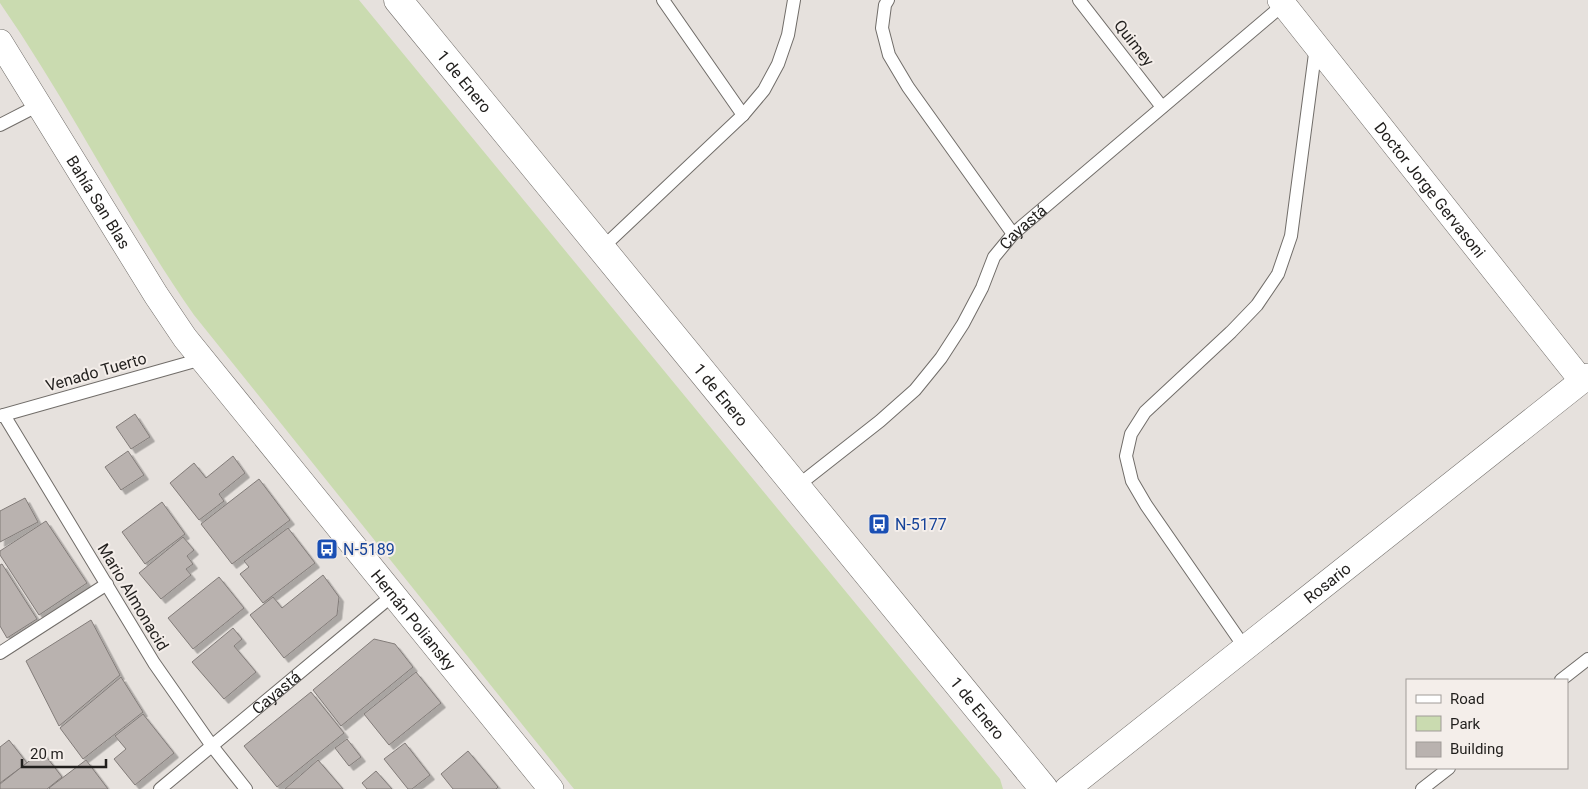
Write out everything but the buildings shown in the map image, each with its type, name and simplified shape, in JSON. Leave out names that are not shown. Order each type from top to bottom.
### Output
[{"type":"main road","name":"1 de Enero","points":[[398,0],[1044,789]]},
{"type":"street","name":"Doctor Jorge Gervasoni","points":[[1285,2],[1316,44],[1585,378]]},
{"type":"street","name":"Bahía San Blas","points":[[0,42],[156,295],[185,338],[202,359]]},
{"type":"street","name":"Hernán Poliansky","points":[[202,359],[551,789]]},
{"type":"street","name":"Rosario","points":[[1067,789],[1585,378]]},
{"type":"lane","points":[[663,0],[743,115]]},
{"type":"lane","points":[[601,249],[743,115],[764,90],[778,64],[788,35],[794,0]]},
{"type":"lane","points":[[888,0],[885,5],[882,28],[889,55],[908,87],[1013,234]]},
{"type":"lane","name":"Quimey","points":[[1079,0],[1162,107]]},
{"type":"lane","name":"Cayastá","points":[[796,487],[880,421],[915,390],[941,358],[963,324],[982,288],[994,257],[1013,234],[1285,2]]},
{"type":"lane","points":[[1245,648],[1146,505],[1132,481],[1126,456],[1131,434],[1144,412],[1238,325],[1257,304],[1278,274],[1291,236],[1295,192],[1316,44]]},
{"type":"lane","points":[[0,125],[39,105]]},
{"type":"lane","name":"Venado Tuerto","points":[[2,415],[202,359]]},
{"type":"lane","name":"Mario Almonacid","points":[[2,415],[154,663],[212,746],[246,789]]},
{"type":"lane","points":[[0,653],[106,584]]},
{"type":"lane","name":"Cayastá","points":[[160,789],[393,595]]},
{"type":"lane","points":[[1562,679],[1588,659]]},
{"type":"lane","points":[[1422,789],[1448,769]]},
{"type":"green space","points":[[0,0],[359,0],[1000,779],[1003,789],[574,789],[194,315],[168,277],[50,80],[0,3]]},
{"type":"place","name":"N-5177","points":[[879,524]]},
{"type":"place","name":"N-5189","points":[[327,549]]}]
